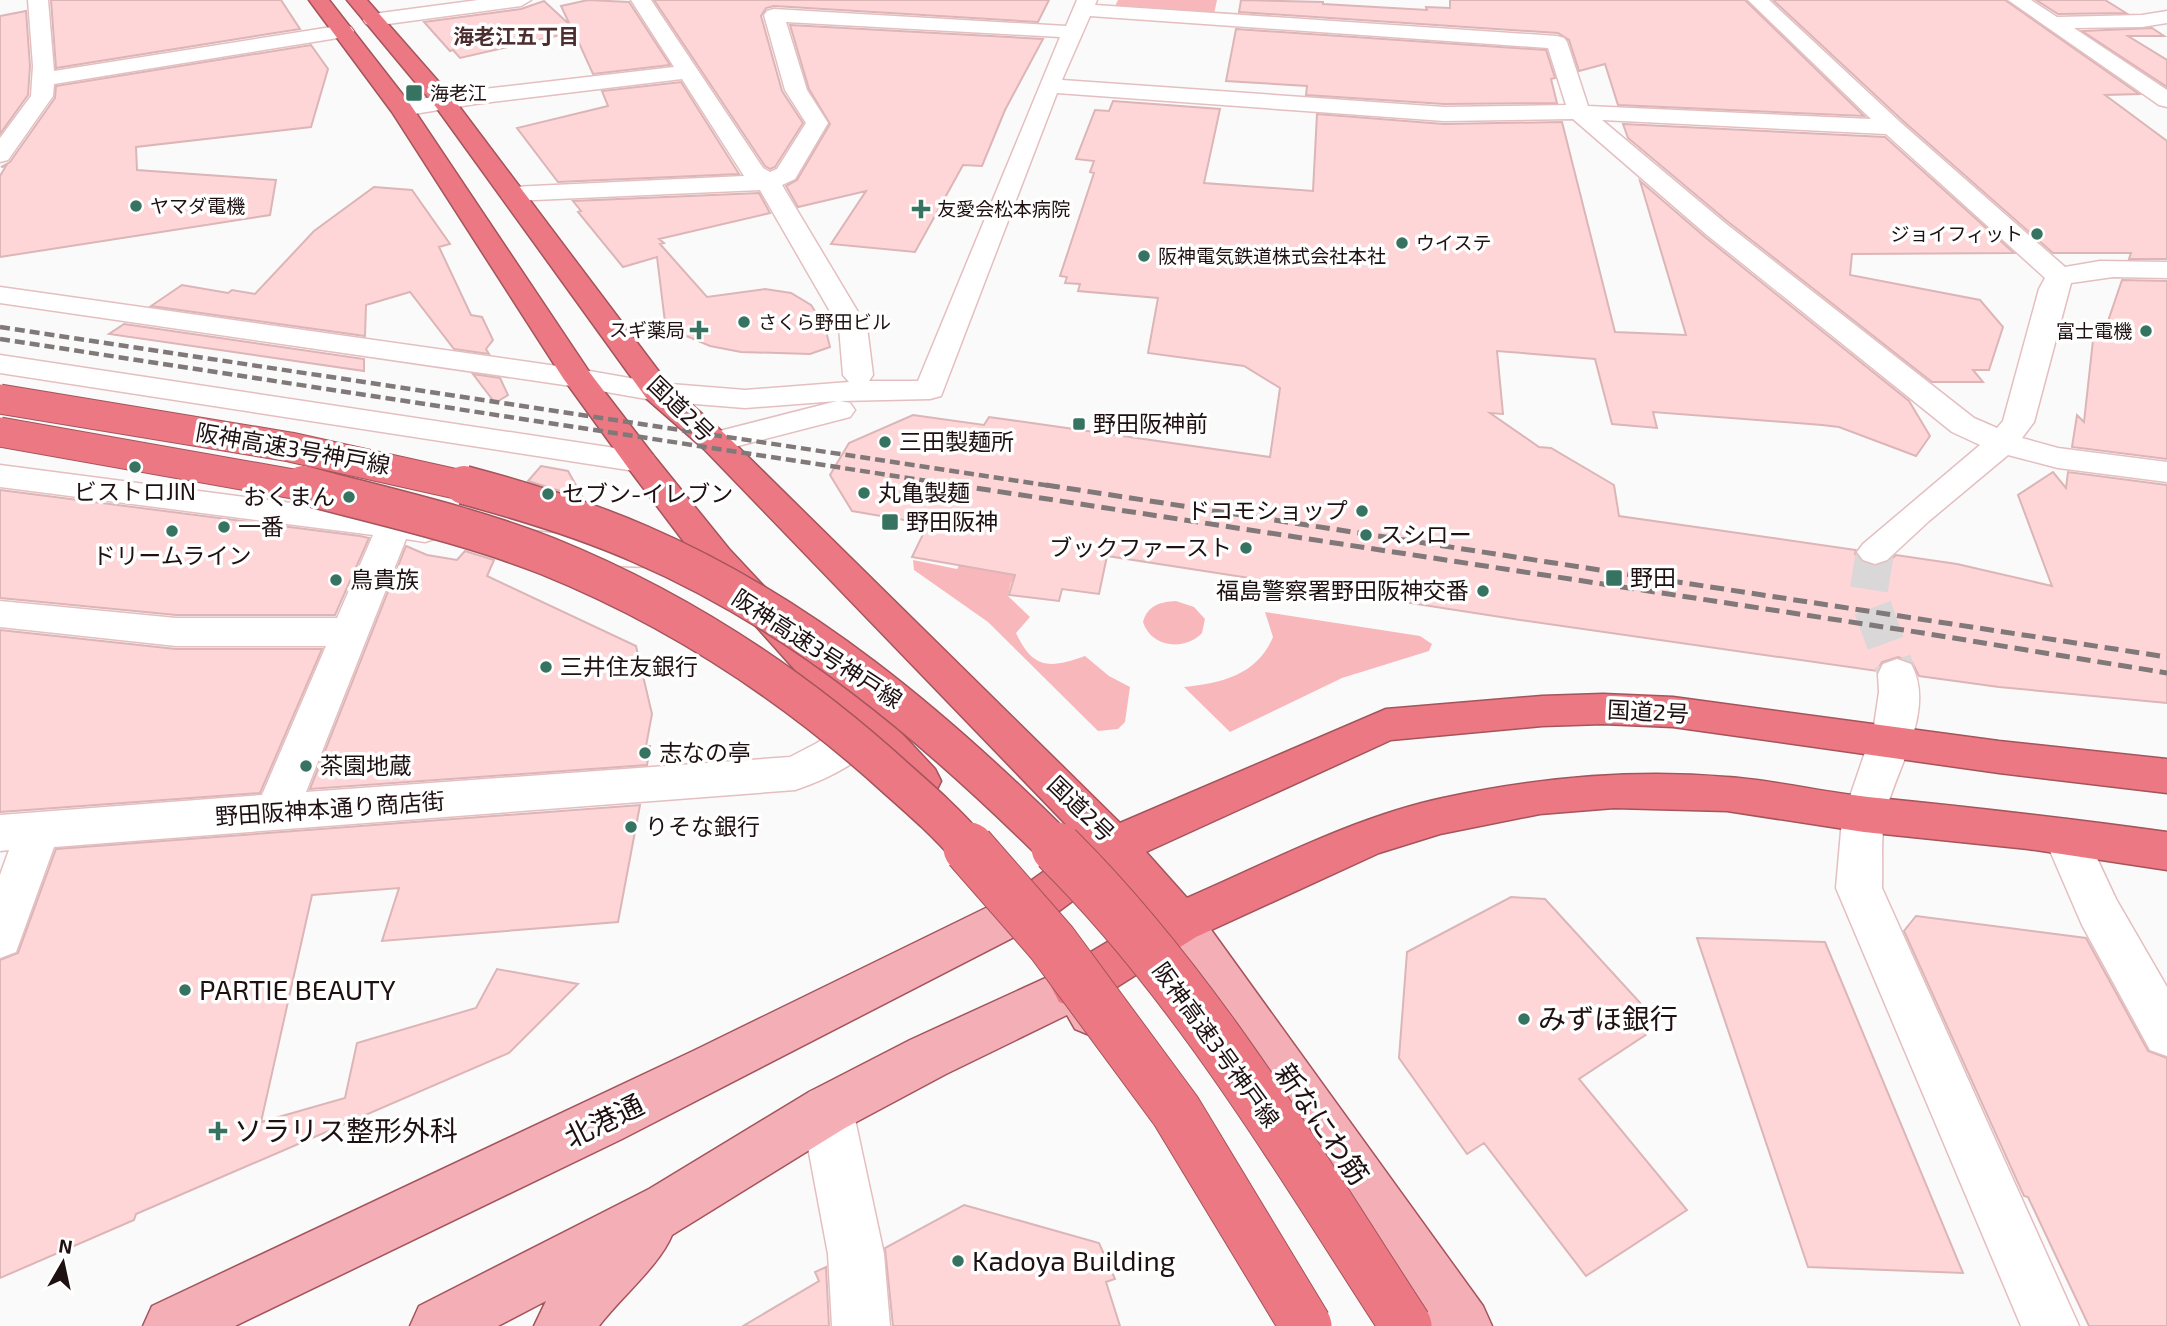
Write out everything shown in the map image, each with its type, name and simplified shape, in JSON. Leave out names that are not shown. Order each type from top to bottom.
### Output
[{"type":"highway","points":[[319,0],[402,110],[578,378],[641,462],[716,558],[972,836],[1031,906],[1076,986],[1180,923],[1265,883],[1394,830],[1440,816],[1540,797],[1614,790],[1727,794],[1864,814],[2167,850]]},
{"type":"highway","name":"国道2号","points":[[357,0],[444,102],[658,392],[715,442],[1114,846],[1386,725],[1530,712],[1603,709],[1672,712],[1891,740],[1999,757],[2167,776]]},
{"type":"highway","name":"阪神高速3号神戸線","points":[[0,399],[327,454],[493,492],[580,520],[649,550],[699,574],[805,635],[871,679],[987,776],[1102,894],[1168,976],[1235,1067],[1406,1326]]},
{"type":"highway","name":"阪神高速3号神戸線","points":[[0,432],[295,483],[385,504],[455,525],[546,556],[607,583],[655,606],[750,663],[855,741],[951,828],[1052,943],[1176,1111],[1306,1326]]},
{"type":"highway","points":[[1031,906],[1114,846],[1180,923]]},
{"type":"main road","name":"北港通","points":[[172,1326],[649,1099],[895,978],[1031,906]]},
{"type":"main road","name":"新なにわ筋","points":[[1180,923],[1463,1326]]},
{"type":"main road","points":[[439,1326],[668,1208],[827,1110],[928,1057],[1076,986],[1147,1099],[1281,1326]]},
{"type":"main road","points":[[563,1326],[597,1282],[668,1208]]},
{"type":"street","points":[[0,155],[42,96],[44,79],[38,0]]},
{"type":"street","points":[[373,20],[521,0]]},
{"type":"street","points":[[641,0],[754,173],[768,182],[853,327],[860,383],[842,409],[715,442]]},
{"type":"street","points":[[1758,0],[1892,127],[2060,277]]},
{"type":"street","points":[[2018,0],[2167,100]]},
{"type":"street","points":[[0,295],[578,378],[658,392],[745,399],[860,383],[934,379],[1049,86],[1081,14]]},
{"type":"street","points":[[512,194],[768,182],[786,174],[817,123],[796,90],[774,15],[1081,14],[1557,42],[1578,112],[1716,229],[1963,425],[2002,443],[2058,458],[2167,472]]},
{"type":"street","points":[[2052,23],[2142,22],[2167,17]]},
{"type":"street","points":[[44,79],[344,31]]},
{"type":"street","points":[[402,110],[444,102],[689,72]]},
{"type":"street","points":[[1049,86],[1444,114],[1578,112],[1892,127]]},
{"type":"street","points":[[1875,552],[1917,513],[2002,443],[2018,422],[2053,289],[2060,277],[2077,271],[2099,269],[2167,270]]},
{"type":"street","points":[[0,364],[641,462]]},
{"type":"street","points":[[0,476],[616,553],[716,558]]},
{"type":"street","points":[[276,813],[394,526]]},
{"type":"street","points":[[0,614],[176,632],[349,632]]},
{"type":"street","points":[[1897,674],[1899,684],[1891,740],[1864,814],[1859,888],[2050,1326]]},
{"type":"street","name":"野田阪神本通り商店街","points":[[19,832],[795,773],[832,755],[869,726]]},
{"type":"street","points":[[0,937],[19,832]]},
{"type":"street","points":[[2066,836],[2098,911],[2167,1033]]},
{"type":"street","points":[[827,1110],[856,1254],[861,1326]]},
{"type":"shaded area","points":[[1118,0],[1217,0],[1214,14],[1114,8]]},
{"type":"shaded area","points":[[965,553],[1027,563],[1011,583],[1008,596],[1030,617],[1016,633],[1022,645],[1036,660],[1043,663],[1061,663],[1085,656],[1109,676],[1130,687],[1125,722],[1118,729],[1098,731],[988,622],[914,570],[913,560],[957,569]]},
{"type":"shaded area","points":[[1176,601],[1194,607],[1205,619],[1202,633],[1187,643],[1161,642],[1147,631],[1143,622],[1145,616],[1155,606]]},
{"type":"shaded area","points":[[1265,612],[1420,636],[1432,644],[1429,651],[1342,678],[1230,732],[1184,687],[1212,683],[1237,675],[1258,660],[1273,637]]},
{"type":"building","points":[[51,0],[281,0],[300,29],[56,68]]},
{"type":"building","points":[[588,0],[629,2],[670,65],[593,74],[574,32],[460,58],[453,50],[450,51],[424,22],[521,9],[544,1],[570,25],[561,6]]},
{"type":"building","points":[[654,0],[1049,0],[1038,22],[774,6],[766,8],[761,16],[782,91],[803,123],[775,167],[770,169],[765,166]]},
{"type":"building","points":[[1241,0],[1323,2],[1427,10],[1426,7],[1450,8],[1450,0],[1745,0],[1864,116],[1618,105],[1605,64],[1579,71],[1569,40],[1558,33],[1239,12]]},
{"type":"building","points":[[1773,0],[2005,0],[2139,94],[2105,95],[2167,141],[2167,259],[2129,259],[2131,253],[2053,253],[1902,120]]},
{"type":"building","points":[[2036,0],[2105,0],[2126,13],[2058,14]]},
{"type":"building","points":[[26,11],[30,66],[28,95],[0,134],[0,16]]},
{"type":"building","points":[[790,25],[1043,39],[1005,110],[982,166],[963,165],[915,252],[831,244],[866,191],[798,207],[786,186],[797,180],[830,124],[809,89]]},
{"type":"building","points":[[2152,28],[2164,36],[2128,36],[2167,60],[2167,87],[2082,31]]},
{"type":"building","points":[[1236,29],[1546,50],[1555,78],[1551,79],[1557,103],[1444,104],[1306,95],[1307,86],[1226,81]]},
{"type":"building","points":[[311,45],[328,69],[311,127],[136,147],[137,170],[276,180],[270,215],[0,257],[0,176],[6,166],[1,167],[10,162],[55,98],[56,86]]},
{"type":"building","points":[[681,82],[739,174],[558,182],[517,128],[608,106],[602,91]]},
{"type":"building","points":[[1113,101],[1220,109],[1204,183],[1313,191],[1317,114],[1444,124],[1562,122],[1615,332],[1686,335],[1640,181],[1705,237],[1909,401],[1930,436],[1916,456],[1839,427],[1822,425],[1653,412],[1657,428],[1612,424],[1595,359],[1497,351],[1503,414],[1490,413],[1539,447],[1551,448],[1614,485],[1619,516],[1856,550],[1855,554],[1861,562],[1874,566],[1888,562],[1896,555],[1957,564],[2052,586],[2018,495],[2053,472],[2066,488],[2068,472],[2167,485],[2167,703],[1999,687],[1919,676],[1912,662],[1898,657],[1882,662],[1877,671],[1520,620],[1107,556],[1099,594],[1062,589],[1059,601],[1009,595],[1015,575],[912,557],[928,524],[852,511],[830,475],[849,443],[913,415],[984,425],[989,417],[1270,457],[1280,388],[1244,366],[1148,353],[1158,298],[1078,291],[1080,284],[1065,283],[1067,277],[1060,276],[1094,173],[1090,172],[1094,161],[1076,159],[1095,110],[1109,111]]},
{"type":"building","points":[[1623,124],[1885,137],[2014,253],[1852,254],[1850,275],[1980,300],[2003,327],[1989,370],[1973,370],[1983,382],[1932,382],[1727,221],[1628,138]]},
{"type":"building","points":[[374,187],[412,190],[450,244],[439,247],[471,315],[482,317],[493,340],[486,349],[489,354],[454,349],[410,292],[366,305],[365,336],[151,306],[182,285],[228,293],[232,290],[255,294],[314,231]]},
{"type":"building","points":[[759,193],[770,213],[659,239],[664,243],[660,244],[707,297],[765,289],[791,293],[811,305],[825,327],[830,347],[810,354],[741,352],[710,346],[672,330],[665,322],[657,257],[623,267],[578,212],[581,211],[573,201]]},
{"type":"building","points":[[2122,280],[2167,281],[2167,459],[2072,447],[2077,415],[2084,422],[2095,322],[2107,324]]},
{"type":"building","points":[[124,324],[364,359],[364,371],[109,334]]},
{"type":"building","points":[[473,374],[500,378],[508,395],[495,403]]},
{"type":"building","points":[[541,466],[568,471],[583,498],[528,481]]},
{"type":"building","points":[[0,490],[369,538],[335,615],[176,615],[0,598]]},
{"type":"building","points":[[406,546],[427,555],[457,560],[465,551],[494,560],[487,576],[636,646],[652,714],[646,746],[650,746],[647,765],[310,789]]},
{"type":"building","points":[[0,630],[176,649],[322,649],[260,793],[0,812]]},
{"type":"building","points":[[640,805],[618,922],[382,941],[399,888],[312,895],[261,1122],[345,1098],[357,1043],[476,1008],[497,969],[578,984],[509,1053],[136,1214],[134,1220],[0,1278],[0,960],[18,953],[56,849]]},
{"type":"building","name":"みずほ銀行","points":[[1511,897],[1545,899],[1643,1006],[1650,1032],[1579,1079],[1687,1210],[1586,1276],[1484,1143],[1467,1154],[1399,1058],[1407,952]]},
{"type":"building","points":[[1916,916],[2086,938],[2148,1051],[2167,1058],[2167,1326],[2089,1326],[2028,1197],[2024,1196],[1904,931]]},
{"type":"building","points":[[1697,938],[1825,942],[1963,1273],[1808,1267]]},
{"type":"building","name":"Kadoya Building","points":[[964,1205],[1099,1243],[1115,1279],[1106,1282],[1120,1326],[893,1326],[885,1248]]},
{"type":"building","points":[[826,1267],[829,1326],[743,1326],[819,1281],[815,1272]]},
{"type":"tunnel","points":[[1875,552],[1868,595],[1897,674]]},
{"type":"railway","points":[[0,327],[1058,487]]},
{"type":"railway","points":[[0,339],[967,487]]},
{"type":"railway","points":[[956,485],[2167,673]]},
{"type":"railway","points":[[1046,485],[2167,657]]},
{"type":"place","name":"海老江","points":[[414,93]]},
{"type":"place","name":"ヤマダ電機","points":[[136,206]]},
{"type":"place","name":"友愛会松本病院","points":[[921,209]]},
{"type":"place","name":"ジョイフィット","points":[[2037,234]]},
{"type":"place","name":"ウイステ","points":[[1402,243]]},
{"type":"place","name":"阪神電気鉄道株式会社本社","points":[[1144,256]]},
{"type":"place","name":"さくら野田ビル","points":[[744,322]]},
{"type":"place","name":"スギ薬局","points":[[699,330]]},
{"type":"place","name":"富士電機","points":[[2146,331]]},
{"type":"place","name":"野田阪神前","points":[[1079,424]]},
{"type":"place","name":"三田製麺所","points":[[885,442]]},
{"type":"place","name":"ビストロJIN","points":[[135,467]]},
{"type":"place","name":"丸亀製麺","points":[[864,493]]},
{"type":"place","name":"セブン-イレブン","points":[[548,494]]},
{"type":"place","name":"おくまん","points":[[349,497]]},
{"type":"place","name":"ドコモショップ","points":[[1362,511]]},
{"type":"place","name":"野田阪神","points":[[890,522]]},
{"type":"place","name":"一番","points":[[224,527]]},
{"type":"place","name":"ドリームライン","points":[[172,531]]},
{"type":"place","name":"スシロー","points":[[1366,535]]},
{"type":"place","name":"ブックファースト","points":[[1246,548]]},
{"type":"place","name":"野田","points":[[1614,578]]},
{"type":"place","name":"鳥貴族","points":[[336,580]]},
{"type":"place","name":"福島警察署野田阪神交番","points":[[1483,591]]},
{"type":"place","name":"三井住友銀行","points":[[546,667]]},
{"type":"place","name":"志なの亭","points":[[645,753]]},
{"type":"place","name":"茶園地蔵","points":[[306,766]]},
{"type":"place","name":"りそな銀行","points":[[631,827]]},
{"type":"place","name":"PARTIE BEAUTY","points":[[185,990]]},
{"type":"place","name":"みずほ銀行","points":[[1524,1019]]},
{"type":"place","name":"ソラリス整形外科","points":[[218,1131]]},
{"type":"place","name":"Kadoya Building","points":[[958,1261]]},
{"type":"district","name":"海老江五丁目","points":[[516,37]]}]
